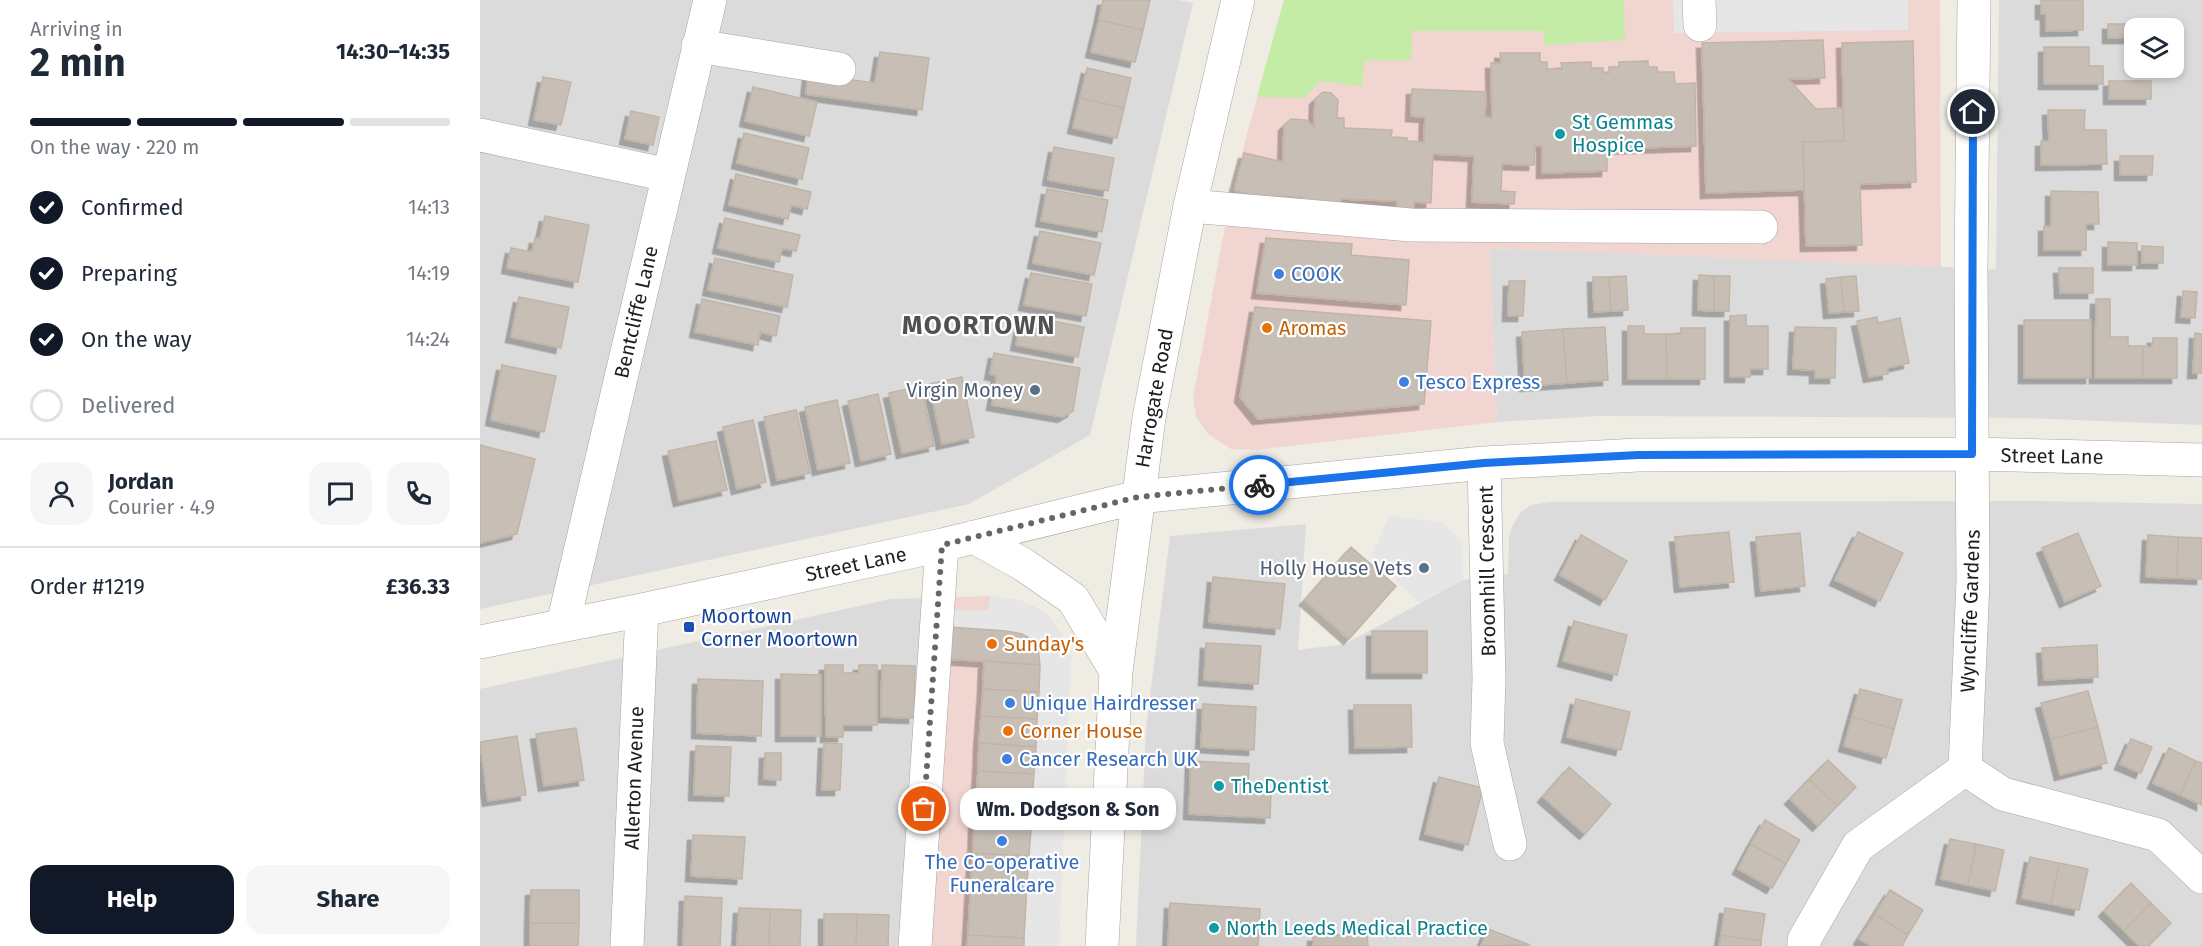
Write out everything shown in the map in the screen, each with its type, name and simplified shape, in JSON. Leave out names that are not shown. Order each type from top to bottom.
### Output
[{"type":"street","name":"Bentcliffe Lane","points":[[564,624],[710,0]]},
{"type":"street","name":"Harrogate Road","points":[[1102,946],[1116,670],[1149,418],[1190,206],[1238,0]]},
{"type":"street","name":"Wyncliffe Gardens","points":[[1965,769],[1973,581],[1971,269],[1974,0]]},
{"type":"street","points":[[699,46],[839,69]]},
{"type":"street","points":[[480,135],[668,175]]},
{"type":"street","points":[[1190,206],[1411,225],[1761,227]]},
{"type":"street","name":"Street Lane","points":[[480,642],[642,610],[942,545],[1138,497],[1484,463],[1638,455],[1972,454],[2202,460]]},
{"type":"street","name":"Broomhill Crescent","points":[[1484,463],[1489,679],[1487,743],[1510,844]]},
{"type":"street","points":[[974,537],[1024,565],[1073,599],[1116,670]]},
{"type":"street","points":[[915,946],[942,545]]},
{"type":"street","name":"Allerton Avenue","points":[[627,946],[642,610]]},
{"type":"street","points":[[1804,946],[1804,940],[1858,846],[1965,769],[2002,794],[2158,835],[2202,877]]},
{"type":"shaded area","points":[[480,0],[1178,0],[1193,3],[1090,435],[969,504],[480,609]]},
{"type":"shaded area","points":[[1284,0],[1940,0],[1941,267],[1490,248],[1497,422],[1256,450],[1231,449],[1208,434],[1196,417],[1193,398],[1232,189]]},
{"type":"shaded area","points":[[1673,0],[1908,0],[1908,30],[1674,33]]},
{"type":"shaded area","points":[[1999,0],[2202,0],[2202,425],[2025,418],[1598,416],[1497,422],[1490,248],[1996,269]]},
{"type":"shaded area","points":[[2031,501],[2202,504],[2202,946],[1136,946],[1146,729],[1170,536],[1306,524],[1298,650],[1345,644],[1463,580],[1508,574],[1509,535],[1521,512],[1531,505],[1550,502]]},
{"type":"shaded area","name":"Holly House Vets","points":[[1389,516],[1441,522],[1463,541],[1463,580],[1419,603],[1372,556]]},
{"type":"shaded area","points":[[990,596],[1018,600],[1034,607],[1048,615],[1063,637],[1059,946],[910,946],[931,598]]},
{"type":"shaded area","points":[[990,596],[1018,600],[1048,615],[1063,637],[1071,657],[1059,946],[1024,946],[1040,665],[1038,648],[1027,636],[1006,631],[936,626],[937,609],[983,611],[988,609]]},
{"type":"shaded area","points":[[931,598],[910,946],[480,946],[480,689],[891,599]]},
{"type":"green space","points":[[1284,0],[1624,0],[1625,40],[1544,45],[1544,31],[1412,31],[1411,60],[1364,61],[1362,86],[1320,81],[1305,98],[1257,97]]},
{"type":"building","points":[[1103,0],[1150,0],[1143,30],[1099,20]]},
{"type":"building","points":[[2041,0],[2083,0],[2083,30],[2046,31],[2046,14],[2041,14]]},
{"type":"building","points":[[1099,20],[1143,30],[1135,62],[1091,52]]},
{"type":"building","points":[[2108,24],[2124,24],[2124,38],[2108,38]]},
{"type":"building","points":[[1823,40],[1825,78],[1788,79],[1816,109],[1843,108],[1844,141],[1803,142],[1804,190],[1706,193],[1702,43]]},
{"type":"building","points":[[1913,41],[1916,182],[1860,184],[1862,245],[1806,246],[1803,142],[1844,141],[1842,43]]},
{"type":"building","points":[[2044,47],[2089,47],[2089,66],[2103,66],[2103,84],[2044,84]]},
{"type":"building","points":[[880,52],[929,58],[922,110],[806,94],[808,74],[875,83]]},
{"type":"building","name":"St Gemmas Hospice","points":[[1500,53],[1540,53],[1540,62],[1547,62],[1547,69],[1562,69],[1561,63],[1591,62],[1591,68],[1603,68],[1603,73],[1609,73],[1609,67],[1619,67],[1619,62],[1648,61],[1648,67],[1657,67],[1658,72],[1674,72],[1675,84],[1695,83],[1696,146],[1607,149],[1607,171],[1542,173],[1542,146],[1535,146],[1534,165],[1502,164],[1501,191],[1515,192],[1514,204],[1472,202],[1474,156],[1433,154],[1431,203],[1414,202],[1414,210],[1397,209],[1397,201],[1341,199],[1341,204],[1302,202],[1302,197],[1272,196],[1270,200],[1234,190],[1244,153],[1283,162],[1284,125],[1291,119],[1306,120],[1314,127],[1315,99],[1323,92],[1331,93],[1338,100],[1337,118],[1344,118],[1344,128],[1392,130],[1391,137],[1407,138],[1407,141],[1424,142],[1425,117],[1411,116],[1412,89],[1486,92],[1485,117],[1492,118],[1491,63],[1501,63]]},
{"type":"building","points":[[1087,68],[1131,78],[1124,108],[1080,98]]},
{"type":"building","points":[[543,77],[571,82],[561,125],[534,120]]},
{"type":"building","points":[[2109,81],[2151,81],[2151,99],[2109,99]]},
{"type":"building","points":[[753,87],[817,102],[809,136],[745,121]]},
{"type":"building","points":[[1080,98],[1124,108],[1117,138],[1073,128]]},
{"type":"building","points":[[2048,110],[2085,110],[2084,130],[2106,130],[2107,164],[2041,165],[2041,141],[2049,141]]},
{"type":"building","points":[[631,111],[659,117],[653,145],[625,139]]},
{"type":"building","points":[[744,133],[809,148],[802,179],[737,163]]},
{"type":"building","points":[[1054,147],[1114,158],[1108,191],[1048,180]]},
{"type":"building","points":[[2120,156],[2153,156],[2152,175],[2120,175]]},
{"type":"building","points":[[736,174],[811,192],[807,209],[791,205],[788,219],[729,205]]},
{"type":"building","points":[[1047,189],[1108,200],[1102,232],[1041,221]]},
{"type":"building","points":[[2051,191],[2098,192],[2099,224],[2086,224],[2086,250],[2044,250],[2044,226],[2051,226]]},
{"type":"building","points":[[545,216],[589,225],[578,282],[507,268],[511,248],[532,252],[535,238],[540,239]]},
{"type":"building","points":[[725,218],[800,235],[796,251],[782,248],[779,262],[718,248]]},
{"type":"building","points":[[1040,231],[1101,243],[1094,275],[1033,263]]},
{"type":"building","points":[[1266,238],[1352,244],[1351,255],[1409,260],[1406,305],[1257,293]]},
{"type":"building","points":[[2108,242],[2137,243],[2137,265],[2108,265]]},
{"type":"building","points":[[2142,246],[2163,247],[2163,263],[2142,263]]},
{"type":"building","points":[[715,258],[793,275],[787,307],[708,290]]},
{"type":"building","points":[[2059,268],[2093,268],[2093,293],[2060,293]]},
{"type":"building","points":[[1031,273],[1092,284],[1086,316],[1024,305]]},
{"type":"building","points":[[1699,275],[1714,276],[1714,311],[1698,310]]},
{"type":"building","points":[[1626,276],[1628,310],[1611,311],[1609,277]]},
{"type":"building","points":[[1714,276],[1730,276],[1729,311],[1714,311]]},
{"type":"building","points":[[1856,276],[1859,311],[1844,312],[1841,277]]},
{"type":"building","points":[[1593,277],[1609,277],[1611,311],[1594,312]]},
{"type":"building","points":[[1841,277],[1844,312],[1829,313],[1826,279]]},
{"type":"building","points":[[1509,281],[1525,281],[1523,316],[1508,316]]},
{"type":"building","points":[[2183,291],[2197,292],[2195,318],[2181,317]]},
{"type":"building","points":[[519,297],[569,307],[561,348],[511,337]]},
{"type":"building","points":[[702,299],[780,316],[776,336],[760,332],[758,345],[695,332]]},
{"type":"building","points":[[2096,299],[2110,299],[2110,337],[2128,337],[2128,346],[2143,346],[2143,378],[2095,378]]},
{"type":"building","points":[[1255,307],[1431,321],[1424,404],[1258,419],[1240,397]]},
{"type":"building","points":[[1022,315],[1084,327],[1078,357],[1016,345]]},
{"type":"building","points":[[1746,315],[1746,326],[1768,326],[1768,369],[1750,369],[1750,377],[1730,377],[1730,316]]},
{"type":"building","points":[[1877,317],[1878,323],[1900,318],[1909,363],[1887,368],[1888,374],[1869,377],[1857,321]]},
{"type":"building","points":[[2024,320],[2091,320],[2091,378],[2024,378]]},
{"type":"building","points":[[1628,326],[1644,326],[1644,334],[1666,334],[1667,379],[1628,379]]},
{"type":"building","points":[[1605,327],[1608,380],[1567,383],[1563,329]]},
{"type":"building","points":[[1795,327],[1836,328],[1835,378],[1815,378],[1815,370],[1793,369]]},
{"type":"building","points":[[1681,328],[1705,328],[1705,379],[1667,379],[1666,334],[1681,334]]},
{"type":"building","points":[[1563,329],[1567,383],[1525,386],[1522,332]]},
{"type":"building","points":[[2195,333],[2202,334],[2202,373],[2193,373]]},
{"type":"building","points":[[2153,338],[2177,338],[2177,378],[2143,378],[2143,346],[2152,347]]},
{"type":"building","name":"Virgin Money","points":[[994,353],[1080,368],[1073,411],[1063,417],[992,405],[997,376],[990,374]]},
{"type":"building","points":[[502,365],[556,376],[544,432],[491,420]]},
{"type":"building","points":[[962,377],[974,437],[942,444],[929,384]]},
{"type":"building","points":[[921,386],[934,446],[902,453],[889,393]]},
{"type":"building","points":[[878,394],[891,454],[861,461],[848,401]]},
{"type":"building","points":[[837,400],[850,463],[818,470],[805,407]]},
{"type":"building","points":[[796,410],[810,473],[777,480],[764,417]]},
{"type":"building","points":[[753,420],[766,482],[737,489],[723,427]]},
{"type":"building","points":[[716,441],[727,490],[679,501],[668,451]]},
{"type":"building","points":[[480,445],[535,459],[517,534],[480,543]]},
{"type":"building","points":[[1729,532],[1734,582],[1680,587],[1675,537]]},
{"type":"building","points":[[1858,532],[1903,553],[1880,601],[1835,580]]},
{"type":"building","points":[[1800,533],[1805,586],[1761,591],[1756,537]]},
{"type":"building","points":[[2078,533],[2101,586],[2065,602],[2042,548]]},
{"type":"building","points":[[1581,535],[1627,561],[1605,600],[1560,575]]},
{"type":"building","points":[[2148,535],[2178,537],[2177,578],[2146,577]]},
{"type":"building","points":[[2178,537],[2202,538],[2202,579],[2177,578]]},
{"type":"building","points":[[1351,547],[1396,586],[1349,639],[1305,600]]},
{"type":"building","points":[[1213,577],[1285,584],[1280,629],[1209,622]]},
{"type":"building","points":[[1574,621],[1627,635],[1617,675],[1563,661]]},
{"type":"building","name":"Sunday's","points":[[949,627],[1022,634],[1033,640],[1038,648],[1040,665],[947,659]]},
{"type":"building","points":[[1372,631],[1427,631],[1427,673],[1372,673]]},
{"type":"building","points":[[1206,643],[1261,646],[1258,684],[1204,680]]},
{"type":"building","points":[[2097,645],[2098,677],[2044,680],[2042,648]]},
{"type":"building","points":[[984,661],[1040,665],[1039,692],[983,689]]},
{"type":"building","points":[[825,665],[843,665],[843,673],[859,673],[859,665],[877,665],[877,725],[843,725],[843,737],[826,737]]},
{"type":"building","points":[[882,665],[915,666],[914,718],[881,717]]},
{"type":"building","points":[[781,674],[821,675],[821,736],[781,736]]},
{"type":"building","points":[[698,679],[763,681],[761,736],[697,733]]},
{"type":"building","name":"Unique Hairdresser","points":[[983,689],[1039,692],[1037,719],[981,716]]},
{"type":"building","points":[[1860,689],[1902,700],[1894,729],[1852,717]]},
{"type":"building","points":[[2088,691],[2098,727],[2051,739],[2041,703]]},
{"type":"building","points":[[1576,699],[1630,712],[1621,750],[1567,737]]},
{"type":"building","points":[[1203,704],[1256,707],[1254,750],[1201,747]]},
{"type":"building","points":[[1354,705],[1411,705],[1412,747],[1355,748]]},
{"type":"building","name":"Corner House","points":[[981,716],[1037,719],[1036,747],[979,743]]},
{"type":"building","points":[[1852,717],[1894,729],[1886,758],[1844,746]]},
{"type":"building","points":[[2098,727],[2107,763],[2060,775],[2051,739]]},
{"type":"building","points":[[576,728],[584,780],[544,786],[536,734]]},
{"type":"building","points":[[517,736],[526,795],[488,801],[480,742]]},
{"type":"building","points":[[2131,739],[2152,747],[2141,773],[2120,764]]},
{"type":"building","points":[[824,743],[842,744],[840,790],[822,790]]},
{"type":"building","name":"Cancer Research UK","points":[[979,743],[1036,747],[1034,774],[978,771]]},
{"type":"building","points":[[696,746],[731,747],[729,796],[694,795]]},
{"type":"building","points":[[2169,748],[2196,761],[2180,795],[2153,783]]},
{"type":"building","points":[[765,753],[781,753],[781,780],[764,779]]},
{"type":"building","points":[[1828,760],[1856,787],[1837,806],[1809,779]]},
{"type":"building","name":"TheDentist","points":[[1191,761],[1249,764],[1248,791],[1271,792],[1270,818],[1189,814]]},
{"type":"building","points":[[2196,761],[2202,763],[2202,805],[2180,795]]},
{"type":"building","points":[[1569,767],[1611,804],[1585,834],[1543,797]]},
{"type":"building","points":[[978,771],[1034,774],[1032,801],[976,798]]},
{"type":"building","points":[[1439,777],[1483,788],[1468,845],[1425,834]]},
{"type":"building","points":[[1809,779],[1837,806],[1818,826],[1790,799]]},
{"type":"building","points":[[976,798],[1032,801],[1031,829],[974,825]]},
{"type":"building","points":[[1765,820],[1800,840],[1786,864],[1751,844]]},
{"type":"building","name":"The Co-operative Funeralcare","points":[[974,825],[1031,829],[1029,856],[973,853]]},
{"type":"building","points":[[693,835],[745,837],[742,879],[691,876]]},
{"type":"building","points":[[1950,839],[1976,844],[1968,885],[1941,879]]},
{"type":"building","points":[[1751,844],[1786,864],[1772,888],[1738,869]]},
{"type":"building","points":[[1976,844],[2004,850],[1995,891],[1968,885]]},
{"type":"building","points":[[973,853],[1029,856],[1027,883],[971,880]]},
{"type":"building","points":[[2030,857],[2059,863],[2051,904],[2022,898]]},
{"type":"building","points":[[2059,863],[2088,869],[2079,910],[2051,904]]},
{"type":"building","points":[[971,880],[1027,883],[1024,938],[968,935]]},
{"type":"building","points":[[2131,883],[2151,903],[2124,931],[2104,911]]},
{"type":"building","points":[[531,890],[579,890],[579,923],[530,923]]},
{"type":"building","points":[[1890,890],[1923,910],[1908,935],[1875,914]]},
{"type":"building","points":[[685,896],[722,898],[720,946],[683,946]]},
{"type":"building","name":"North Leeds Medical Practice","points":[[1170,903],[1260,909],[1258,946],[1168,946]]},
{"type":"building","points":[[2151,903],[2171,923],[2148,946],[2139,946],[2124,931]]},
{"type":"building","points":[[739,908],[770,909],[769,946],[737,946]]},
{"type":"building","points":[[1725,908],[1765,914],[1761,941],[1721,935]]},
{"type":"building","points":[[770,909],[801,910],[800,946],[769,946]]},
{"type":"building","points":[[824,914],[857,914],[856,946],[824,946]]},
{"type":"building","points":[[857,914],[889,915],[888,946],[856,946]]},
{"type":"building","points":[[1875,914],[1908,935],[1902,946],[1871,946],[1859,939]]},
{"type":"building","points":[[530,923],[579,923],[578,946],[530,946]]},
{"type":"building","points":[[1488,929],[1530,945],[1481,946]]},
{"type":"building","points":[[1367,934],[1368,946],[1313,946],[1313,936]]},
{"type":"building","points":[[968,935],[1024,938],[1024,946],[967,946]]},
{"type":"building","points":[[1721,935],[1761,941],[1761,946],[1719,946]]},
{"type":"way so far","points":[[924,809],[942,545],[1138,497],[1259,485]]},
{"type":"place","name":"St Gemmas Hospice","points":[[1560,134]]},
{"type":"place","name":"COOK","points":[[1279,274]]},
{"type":"place","name":"Aromas","points":[[1267,328]]},
{"type":"place","name":"Tesco Express","points":[[1404,382]]},
{"type":"place","name":"Virgin Money","points":[[1035,390]]},
{"type":"place","name":"Holly House Vets","points":[[1424,568]]},
{"type":"place","name":"Moortown Corner Moortown","points":[[689,627]]},
{"type":"place","name":"Sunday's","points":[[992,644]]},
{"type":"place","name":"Unique Hairdresser","points":[[1010,703]]},
{"type":"place","name":"Corner House","points":[[1008,731]]},
{"type":"place","name":"Cancer Research UK","points":[[1007,759]]},
{"type":"place","name":"TheDentist","points":[[1219,786]]},
{"type":"place","name":"Wm. Dodgson & Son","points":[[924,809]]},
{"type":"place","name":"The Co-operative Funeralcare","points":[[1002,841]]},
{"type":"place","name":"North Leeds Medical Practice","points":[[1214,928]]},
{"type":"district","name":"MOORTOWN","points":[[979,325]]},
{"type":"route","points":[[1259,485],[1484,463],[1638,455],[1972,454],[1973,112]]}]
